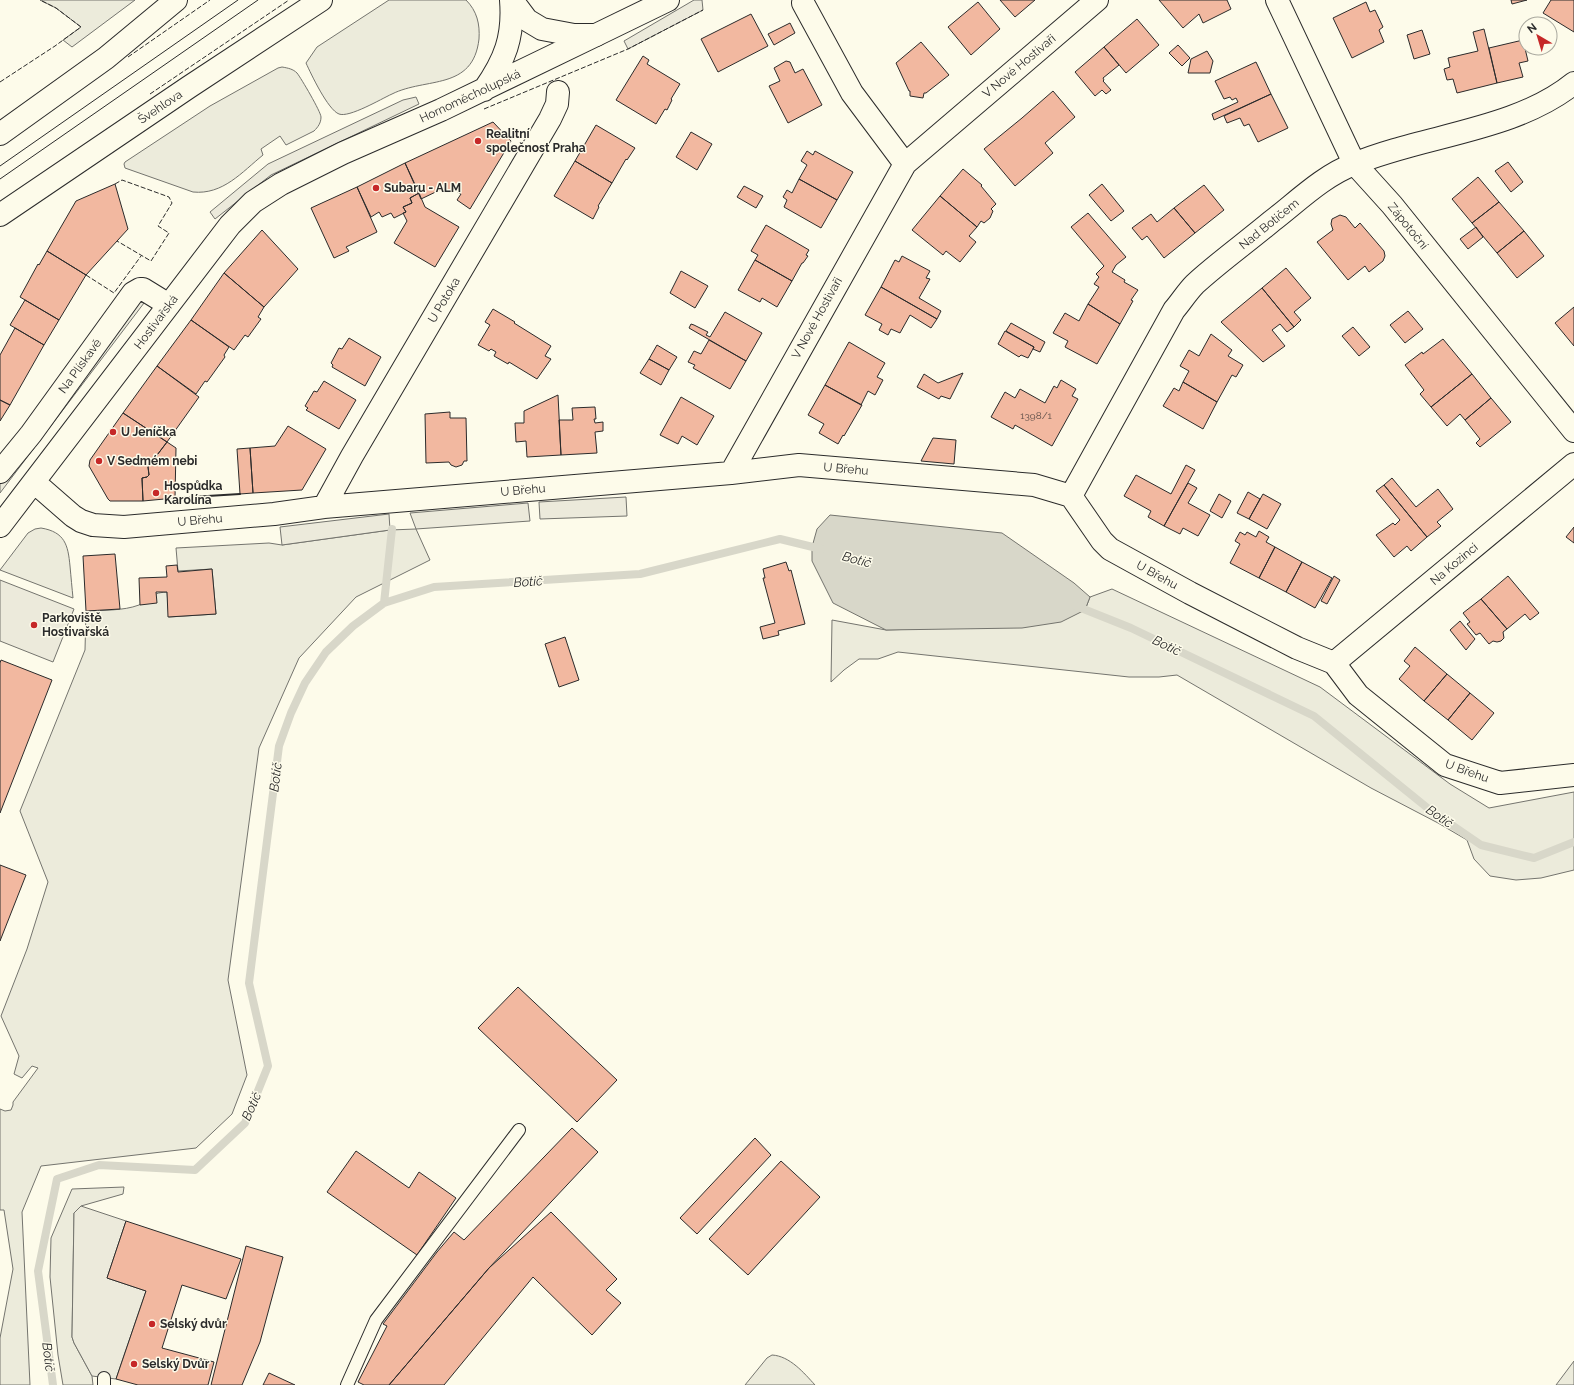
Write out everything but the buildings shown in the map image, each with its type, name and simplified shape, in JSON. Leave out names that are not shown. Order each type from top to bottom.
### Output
[{"type":"street","points":[[0,134],[106,58],[176,0]]},
{"type":"street","name":"Švehlova","points":[[0,216],[189,87],[321,0]]},
{"type":"street","points":[[484,90],[504,57],[510,38],[512,18],[511,0]]},
{"type":"street","name":"Hornoměcholupská","points":[[511,0],[527,20],[542,29],[574,35],[596,35]]},
{"type":"street","name":"Hornoměcholupská","points":[[343,153],[442,110],[668,0]]},
{"type":"street","name":"V Nové Hostivaři","points":[[731,473],[905,164],[1097,0]]},
{"type":"street","name":"Zápotoční","points":[[1277,0],[1354,163],[1392,205],[1574,431]]},
{"type":"street","points":[[803,3],[852,93],[905,164]]},
{"type":"street","name":"Nad Botičem","points":[[1071,496],[1174,310],[1194,285],[1335,172],[1354,163],[1426,141],[1487,125],[1546,101],[1574,82]]},
{"type":"street","name":"U Potoka","points":[[324,507],[352,456],[550,119],[557,104],[558,92]]},
{"type":"street","name":"Hostivařská","points":[[0,526],[230,225],[253,202],[281,184],[343,153]]},
{"type":"street","name":"Na Plískavě","points":[[0,472],[31,434],[133,293],[143,289],[169,305]]},
{"type":"street","name":"Na Kozinci","points":[[1334,663],[1574,464]]},
{"type":"street","name":"U Břehu","points":[[34,482],[73,516],[81,521],[93,525],[132,526],[274,514],[324,507],[731,473],[799,465],[1034,485],[1071,496],[1102,541],[1110,549],[1230,614],[1297,648],[1334,663],[1358,694],[1445,765],[1500,783],[1574,775]]},
{"type":"lane","points":[[347,1385],[376,1320],[519,1130]]},
{"type":"shaded area","points":[[40,0],[135,0],[72,47],[63,40],[81,27],[56,8]]},
{"type":"shaded area","points":[[389,0],[466,0],[475,13],[479,28],[479,39],[475,56],[468,67],[458,75],[446,80],[405,89],[357,111],[339,114],[325,99],[306,63],[317,47]]},
{"type":"shaded area","points":[[694,0],[702,0],[703,10],[628,49],[624,41]]},
{"type":"shaded area","points":[[282,67],[297,73],[318,109],[321,119],[319,125],[314,131],[286,145],[280,136],[261,149],[263,155],[240,175],[223,186],[204,192],[193,192],[125,168],[125,162],[210,106]]},
{"type":"shaded area","points":[[416,97],[419,104],[271,175],[215,219],[210,212],[268,164],[403,100]]},
{"type":"shaded area","points":[[139,302],[144,303],[0,493],[0,484]]},
{"type":"shaded area","points":[[626,497],[627,516],[540,519],[539,502]]},
{"type":"shaded area","points":[[528,503],[530,521],[416,529],[410,513]]},
{"type":"shaded area","points":[[389,514],[390,530],[282,545],[280,527]]},
{"type":"shaded area","points":[[41,528],[55,533],[64,541],[68,552],[73,598],[0,570],[28,533],[35,529]]},
{"type":"shaded area","points":[[416,529],[430,560],[356,597],[299,658],[259,748],[228,980],[247,1075],[232,1114],[196,1148],[41,1166],[22,1212],[30,1385],[0,1385],[0,1338],[13,1269],[4,1210],[0,1210],[0,1109],[5,1111],[11,1110],[13,1102],[38,1068],[32,1066],[22,1078],[14,1074],[19,1056],[1,1016],[27,949],[48,882],[20,811],[85,650],[86,611],[113,610],[133,607],[147,601],[153,595],[167,592],[169,617],[216,614],[212,569],[178,571],[176,548],[269,543],[282,545],[390,530]]},
{"type":"shaded area","name":"Parkoviště Hostivařská","points":[[0,580],[74,609],[53,662],[0,641]]},
{"type":"shaded area","points":[[1112,589],[1320,687],[1450,784],[1489,808],[1574,792],[1574,870],[1541,878],[1516,880],[1490,876],[1474,859],[1467,840],[1371,788],[1177,675],[1159,677],[1129,677],[898,652],[878,659],[859,659],[831,682],[832,620],[886,630],[916,629],[1085,610],[1090,597]]},
{"type":"shaded area","points":[[124,1187],[123,1194],[81,1206],[74,1213],[72,1337],[92,1376],[93,1385],[63,1385],[58,1355],[50,1277],[51,1238],[72,1189]]},
{"type":"shaded area","points":[[81,1206],[126,1221],[107,1278],[146,1291],[116,1379],[92,1376],[72,1337],[74,1213]]},
{"type":"shaded area","points":[[772,1355],[785,1358],[791,1362],[815,1385],[745,1385],[767,1358]]},
{"type":"shaded area","points":[[1574,1361],[1574,1385],[1556,1385]]},
{"type":"water","points":[[830,515],[1002,533],[1074,583],[1090,597],[1085,610],[1061,622],[1022,628],[886,630],[833,603],[812,561],[812,547],[817,529]]},
{"type":"waterway","points":[[384,603],[392,529]]},
{"type":"waterway","name":"Botič","points":[[53,1385],[38,1271],[57,1179],[99,1165],[195,1170],[245,1123],[268,1066],[249,983],[279,746],[291,713],[305,683],[326,652],[353,626],[384,603],[434,587],[640,574],[780,539],[821,549]]},
{"type":"waterway","name":"Botič","points":[[1076,606],[1131,628],[1314,716],[1430,810],[1481,845],[1534,858],[1574,842]]},
{"type":"tram line","points":[[0,166],[238,0]]},
{"type":"tram line","points":[[0,179],[258,0]]},
{"type":"fence","points":[[0,82],[81,27],[56,8],[40,0]]},
{"type":"fence","points":[[128,57],[210,0]]},
{"type":"fence","points":[[150,94],[289,0]]},
{"type":"fence","points":[[484,109],[628,49],[703,10]]},
{"type":"fence","points":[[115,184],[122,180],[169,197],[172,203],[158,226],[169,233],[151,261],[117,241]]},
{"type":"fence","points":[[86,275],[114,293],[141,256]]},
{"type":"wall","points":[[175,498],[240,494]]},
{"type":"place","name":"Realitní společnost Praha","points":[[478,141]]},
{"type":"place","name":"Subaru - ALM","points":[[376,188]]},
{"type":"place","name":"U Jeníčka","points":[[113,432]]},
{"type":"place","name":"V Sedmém nebi","points":[[99,461]]},
{"type":"place","name":"Hospůdka Karolína","points":[[156,493]]},
{"type":"place","name":"Parkoviště Hostivařská","points":[[34,625]]},
{"type":"place","name":"Selský dvůr","points":[[152,1324]]},
{"type":"place","name":"Selský Dvůr","points":[[134,1364]]}]
